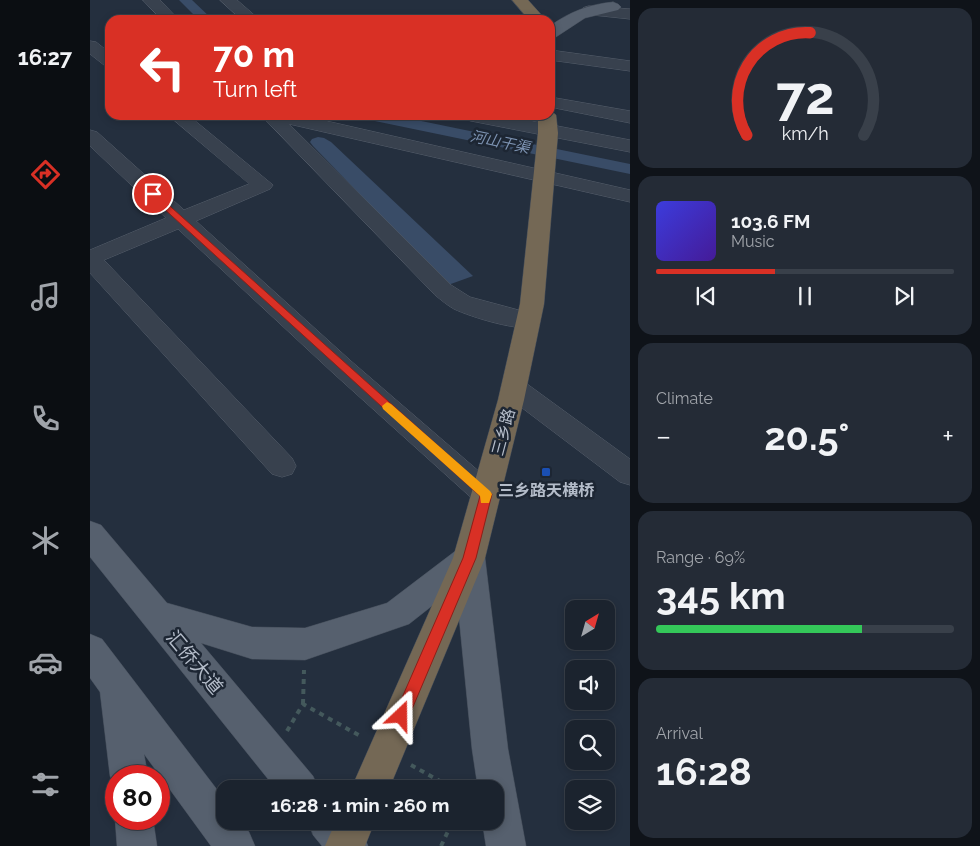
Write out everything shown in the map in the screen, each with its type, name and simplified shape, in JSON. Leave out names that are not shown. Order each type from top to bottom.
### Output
[{"type":"highway","points":[[520,0],[542,15]]},
{"type":"highway","name":"三乡路","points":[[374,780],[470,558],[514,388],[532,304],[548,126]]},
{"type":"main road","points":[[570,1],[630,3]]},
{"type":"main road","points":[[555,30],[593,6],[618,3],[630,8]]},
{"type":"main road","points":[[593,6],[630,3]]},
{"type":"main road","name":"汇侨大道","points":[[90,534],[293,780]]},
{"type":"main road","points":[[156,615],[252,643],[304,644],[396,614],[470,558]]},
{"type":"main road","points":[[470,558],[490,749],[506,846]]},
{"type":"main road","points":[[90,650],[235,846]]},
{"type":"main road","points":[[117,687],[127,765]]},
{"type":"main road","points":[[135,830],[137,846]]},
{"type":"street","points":[[151,0],[166,15]]},
{"type":"street","points":[[228,0],[246,15]]},
{"type":"street","points":[[593,6],[630,14]]},
{"type":"street","points":[[90,46],[105,57]]},
{"type":"street","points":[[555,57],[630,66]]},
{"type":"street","points":[[555,103],[630,117]]},
{"type":"street","points":[[183,120],[264,185],[90,259],[282,466]]},
{"type":"street","points":[[275,120],[443,290],[462,303],[485,311],[528,320]]},
{"type":"street","points":[[296,120],[630,196]]},
{"type":"street","points":[[505,120],[548,126],[630,146]]},
{"type":"street","points":[[90,136],[486,494]]},
{"type":"street","points":[[514,388],[630,474]]},
{"type":"path","points":[[273,755],[303,704],[304,644]]},
{"type":"path","points":[[303,704],[438,780]]},
{"type":"path","points":[[441,846],[449,830]]},
{"type":"water","points":[[318,137],[331,142],[473,276],[448,285],[313,146],[310,142]]},
{"type":"waterway","name":"河山干渠","points":[[185,0],[202,15]]},
{"type":"waterway","name":"河山干渠","points":[[394,120],[630,169]]},
{"type":"slow traffic","points":[[387,406],[486,494],[485,499]]},
{"type":"place","name":"三乡路天横桥","points":[[546,472]]},
{"type":"route","points":[[153,194],[342,367],[486,494],[470,558],[401,716]]}]
